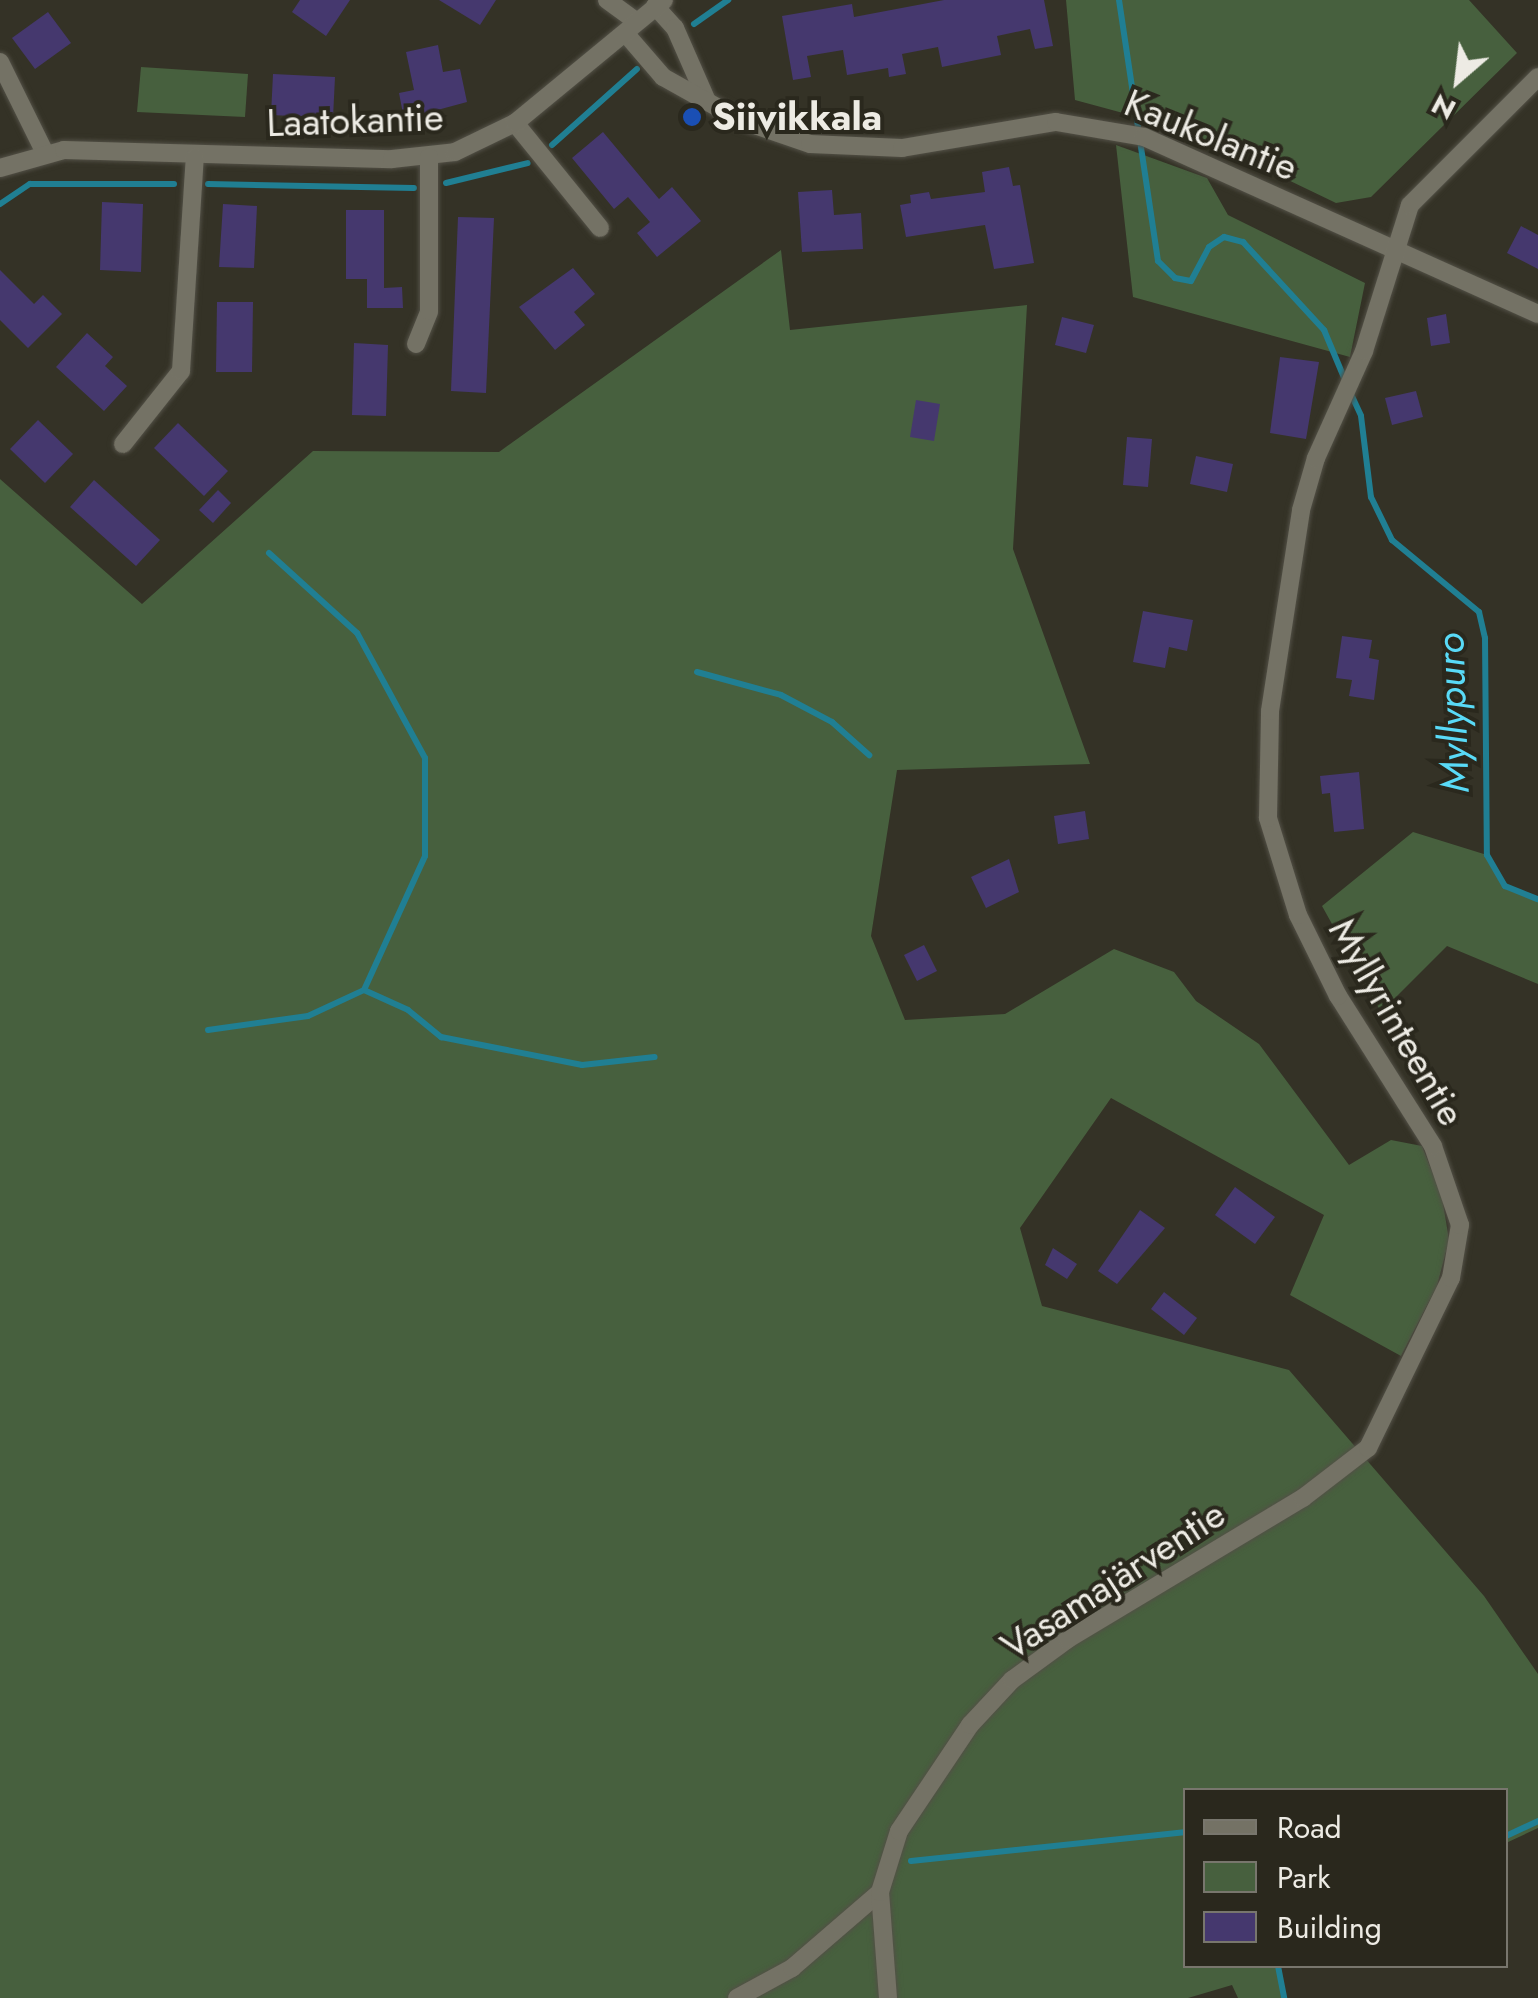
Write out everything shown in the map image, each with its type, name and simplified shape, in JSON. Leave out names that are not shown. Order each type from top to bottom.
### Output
[{"type":"street","name":"Kaukolantie","points":[[607,0],[632,27],[663,76],[708,102],[810,144],[861,150],[1072,123],[1178,149],[1538,314]]},
{"type":"street","name":"Laatokantie","points":[[0,168],[44,151],[194,157],[429,157],[516,123],[659,3]]},
{"type":"street","points":[[659,3],[675,28],[708,102]]},
{"type":"street","points":[[0,62],[44,151]]},
{"type":"street","points":[[1394,247],[1410,205],[1538,77]]},
{"type":"street","points":[[516,123],[600,228]]},
{"type":"street","points":[[123,444],[182,370],[194,157]]},
{"type":"street","points":[[416,344],[430,310],[429,157]]},
{"type":"street","name":"Myllyrinteentie","points":[[1385,1422],[1451,1278],[1460,1225],[1434,1146],[1338,996],[1298,915],[1268,818],[1266,775],[1301,510],[1354,378],[1394,247]]},
{"type":"street","name":"Vasamajärventie","points":[[888,1998],[880,1892],[899,1830],[930,1778],[1012,1680],[1133,1596],[1334,1478],[1385,1422]]},
{"type":"street","points":[[737,1998],[792,1968],[880,1892]]},
{"type":"green space","points":[[1066,0],[1469,0],[1517,53],[1371,197],[1336,203],[1182,129],[1075,100]]},
{"type":"green space","points":[[141,67],[248,74],[245,117],[137,112]]},
{"type":"green space","points":[[1116,145],[1207,178],[1228,215],[1365,283],[1350,357],[1133,297]]},
{"type":"green space","points":[[781,250],[790,330],[1027,305],[1013,549],[1090,764],[897,770],[871,936],[905,1020],[1005,1014],[1114,949],[1174,972],[1196,1001],[1259,1044],[1349,1165],[1391,1140],[1422,1146],[1442,1197],[1449,1240],[1437,1286],[1401,1356],[1290,1295],[1324,1215],[1111,1098],[1020,1228],[1042,1306],[1289,1370],[1484,1596],[1538,1674],[1538,1828],[1508,1842],[1508,1788],[1183,1788],[1183,1968],[1278,1968],[1284,1998],[1238,1998],[1232,1985],[1188,1998],[0,1998],[0,479],[142,604],[313,451],[499,452]]},
{"type":"green space","points":[[1413,832],[1487,855],[1505,886],[1538,899],[1538,984],[1447,946],[1381,1012],[1322,906]]},
{"type":"building","points":[[300,0],[350,0],[326,36],[292,12]]},
{"type":"building","points":[[439,0],[496,0],[480,25]]},
{"type":"building","points":[[944,0],[1044,0],[1053,46],[1035,49],[1030,29],[997,36],[1001,55],[942,67],[938,47],[902,54],[906,74],[889,77],[888,68],[847,75],[843,50],[807,56],[811,77],[793,80],[782,16],[852,4],[854,17]]},
{"type":"building","points":[[48,12],[71,43],[35,69],[12,38]]},
{"type":"building","points":[[438,45],[443,72],[460,69],[467,102],[404,119],[399,93],[414,90],[406,52]]},
{"type":"building","points":[[273,74],[335,77],[333,118],[271,115]]},
{"type":"building","points":[[603,132],[659,199],[672,187],[701,221],[657,257],[637,233],[650,222],[628,197],[614,209],[572,158]]},
{"type":"building","points":[[1009,167],[1013,186],[1020,185],[1034,263],[994,269],[985,225],[906,237],[900,205],[911,203],[910,195],[929,192],[931,199],[985,192],[982,172]]},
{"type":"building","points":[[832,190],[834,215],[861,213],[863,249],[802,252],[798,192]]},
{"type":"building","points":[[102,202],[143,204],[141,272],[100,270]]},
{"type":"building","points":[[223,204],[257,206],[254,268],[219,267]]},
{"type":"building","points":[[346,210],[384,210],[384,288],[402,287],[403,308],[367,308],[367,279],[346,279]]},
{"type":"building","points":[[458,217],[494,218],[486,393],[451,391]]},
{"type":"building","points":[[1521,226],[1538,235],[1538,269],[1507,253]]},
{"type":"building","points":[[573,268],[595,294],[574,312],[585,325],[555,350],[519,307]]},
{"type":"building","points":[[0,270],[34,304],[43,295],[62,314],[28,348],[0,320]]},
{"type":"building","points":[[217,302],[253,302],[252,372],[216,372]]},
{"type":"building","points":[[1446,314],[1450,343],[1431,346],[1427,318]]},
{"type":"building","points":[[1062,317],[1094,325],[1086,353],[1055,345]]},
{"type":"building","points":[[87,333],[113,357],[105,366],[127,386],[104,411],[56,367]]},
{"type":"building","points":[[354,343],[388,345],[386,416],[352,415]]},
{"type":"building","points":[[1280,357],[1319,362],[1306,439],[1270,433]]},
{"type":"building","points":[[1416,391],[1423,417],[1392,425],[1385,398]]},
{"type":"building","points":[[916,400],[940,404],[934,441],[910,437]]},
{"type":"building","points":[[38,420],[73,454],[45,483],[10,449]]},
{"type":"building","points":[[178,423],[228,471],[204,496],[154,448]]},
{"type":"building","points":[[1127,437],[1152,439],[1148,487],[1123,485]]},
{"type":"building","points":[[1196,456],[1233,464],[1227,492],[1190,484]]},
{"type":"building","points":[[94,480],[160,540],[136,566],[70,507]]},
{"type":"building","points":[[218,490],[231,503],[213,523],[199,510]]},
{"type":"building","points":[[1143,611],[1193,620],[1187,651],[1169,647],[1165,668],[1133,662]]},
{"type":"building","points":[[1342,636],[1372,640],[1369,658],[1379,660],[1374,700],[1349,696],[1352,680],[1336,678]]},
{"type":"building","points":[[1359,772],[1364,829],[1334,832],[1330,793],[1322,794],[1320,776]]},
{"type":"building","points":[[1085,811],[1089,839],[1058,844],[1054,816]]},
{"type":"building","points":[[1009,859],[1019,892],[986,908],[971,877]]},
{"type":"building","points":[[924,945],[937,971],[917,981],[904,955]]},
{"type":"building","points":[[1235,1187],[1275,1217],[1255,1244],[1215,1215]]},
{"type":"building","points":[[1140,1210],[1165,1228],[1117,1284],[1098,1271]]},
{"type":"building","points":[[1053,1248],[1077,1264],[1067,1279],[1045,1265]]},
{"type":"building","points":[[1164,1292],[1197,1318],[1184,1335],[1151,1309]]},
{"type":"waterway","points":[[694,24],[728,0]]},
{"type":"waterway","name":"Myllypuro","points":[[1119,0],[1158,261],[1175,278],[1191,281],[1209,247],[1224,237],[1243,242],[1324,330],[1345,380]]},
{"type":"waterway","points":[[552,145],[637,69]]},
{"type":"waterway","points":[[446,183],[528,163]]},
{"type":"waterway","points":[[0,204],[30,184],[174,184]]},
{"type":"waterway","points":[[208,184],[414,188]]},
{"type":"waterway","name":"Myllypuro","points":[[1350,392],[1361,416],[1371,497],[1392,540],[1479,612],[1485,638],[1487,855],[1505,886],[1538,899]]},
{"type":"waterway","points":[[208,1030],[308,1016],[364,990],[425,856],[425,758],[357,633],[269,553]]},
{"type":"waterway","points":[[697,672],[781,695],[832,722],[869,755]]},
{"type":"waterway","points":[[364,990],[408,1010],[441,1037],[582,1065],[655,1057]]},
{"type":"waterway","points":[[1508,1835],[1538,1821]]},
{"type":"waterway","points":[[911,1861],[1183,1832]]},
{"type":"waterway","points":[[1278,1968],[1284,1998]]},
{"type":"place","name":"Siivikkala","points":[[692,117]]}]
